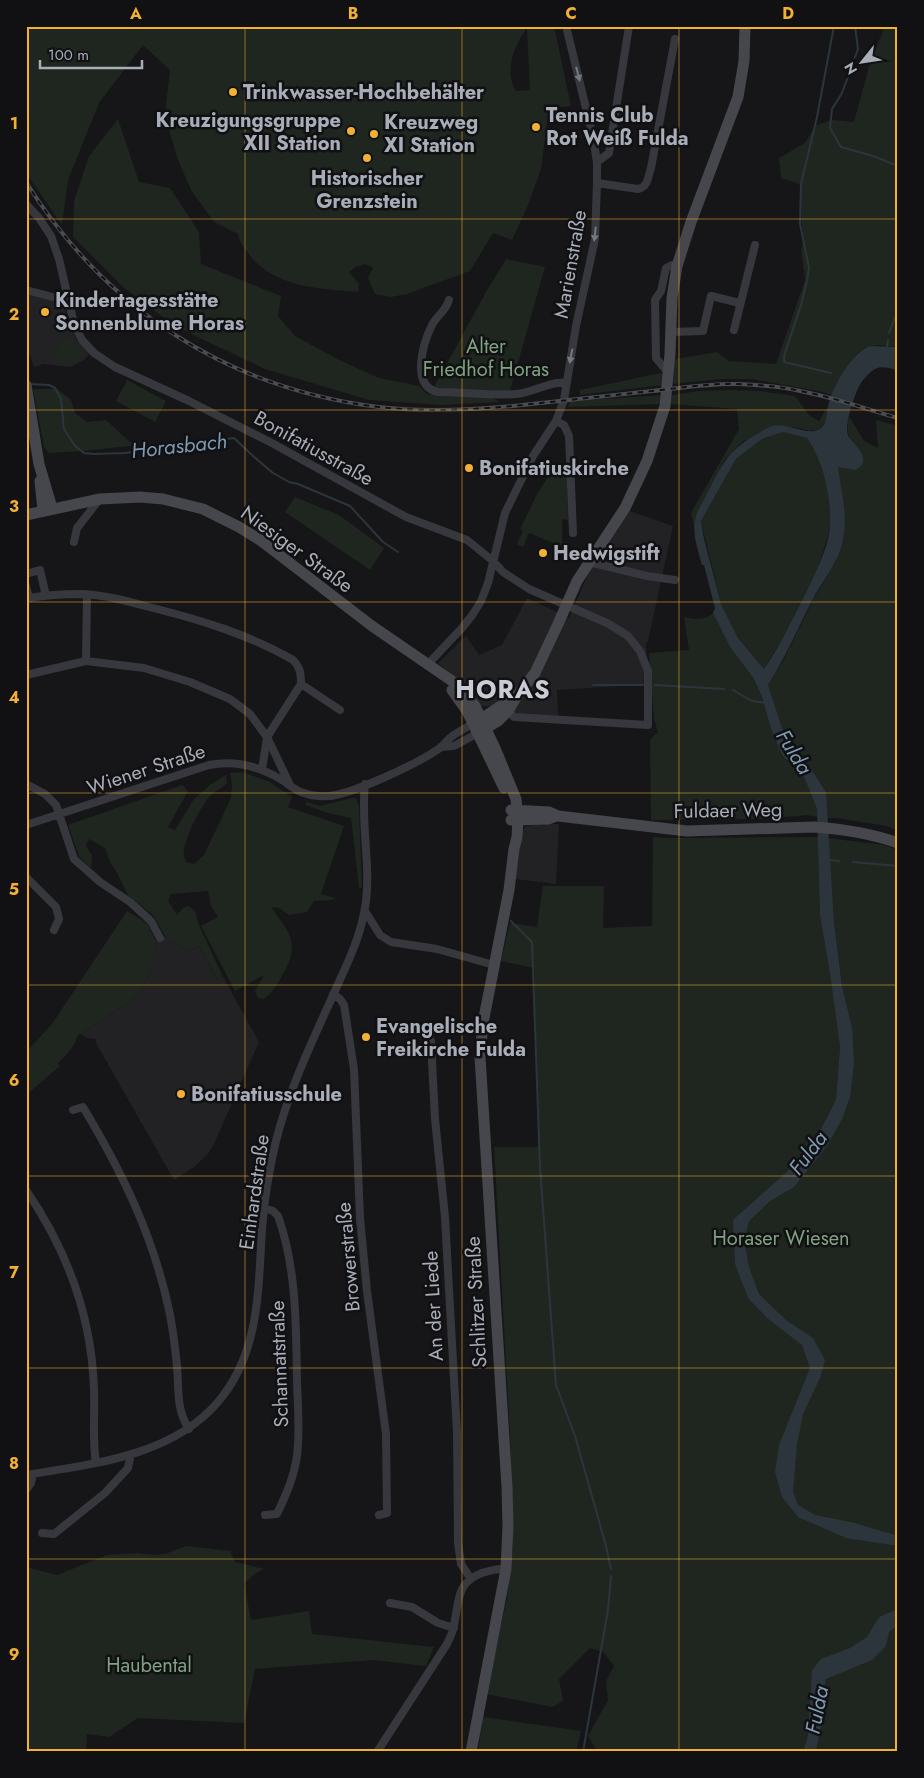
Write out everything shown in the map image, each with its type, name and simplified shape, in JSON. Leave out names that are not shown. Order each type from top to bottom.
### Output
[{"type":"main road","points":[[479,726],[498,721],[508,711],[539,665],[577,581],[616,524],[641,478],[665,406],[676,266],[688,228],[738,97],[744,61],[745,26]]},
{"type":"main road","points":[[26,386],[48,509]]},
{"type":"main road","name":"Niesiger Straße","points":[[26,515],[100,499],[140,497],[184,503],[218,516],[260,540],[372,626],[455,683],[475,706],[479,726]]},
{"type":"main road","points":[[479,726],[517,696]]},
{"type":"main road","name":"Schlitzer Straße","points":[[471,1752],[506,1569],[508,1526],[480,1073],[483,1023],[509,890],[514,849],[511,834],[515,796],[479,726]]},
{"type":"main road","name":"Fuldaer Weg","points":[[514,815],[548,819],[558,816],[688,831],[814,827],[852,831],[898,843]]},
{"type":"street","name":"Marienstraße","points":[[428,664],[474,614],[481,602],[505,513],[532,456],[556,421],[562,405],[595,239],[598,183],[598,162],[593,137],[566,26]]},
{"type":"street","points":[[598,162],[609,153],[628,26]]},
{"type":"street","points":[[598,183],[638,190],[646,184],[652,168],[674,39]]},
{"type":"street","name":"Bonifatiusstraße","points":[[26,204],[39,218],[51,236],[74,324],[82,340],[94,353],[115,367],[189,401],[270,442],[406,516],[467,540],[504,572],[529,589],[607,624],[628,636],[640,650],[648,672],[648,725],[514,717],[508,711]]},
{"type":"street","points":[[734,330],[755,245]]},
{"type":"street","points":[[668,379],[656,358],[655,300],[662,291],[666,268],[672,265],[676,266]]},
{"type":"street","points":[[26,290],[68,300]]},
{"type":"street","points":[[671,332],[702,331],[711,296],[740,303]]},
{"type":"street","points":[[450,300],[447,308],[433,323],[427,339],[420,371],[423,381],[428,388],[438,392],[516,394],[529,392],[554,383],[566,383]]},
{"type":"street","points":[[556,421],[564,425],[569,436],[573,533]]},
{"type":"street","points":[[74,542],[77,528],[100,499]]},
{"type":"street","points":[[589,562],[647,576],[675,580]]},
{"type":"street","points":[[26,574],[40,570],[46,596]]},
{"type":"street","points":[[26,586],[29,598],[87,595],[136,603],[170,612],[240,635],[293,660],[299,666],[301,684],[267,737],[262,770]]},
{"type":"street","points":[[86,661],[87,595]]},
{"type":"street","points":[[26,674],[86,661],[144,668],[190,682],[230,699],[250,714],[267,737],[291,786]]},
{"type":"street","points":[[301,684],[340,710]]},
{"type":"street","name":"Wiener Straße","points":[[26,825],[209,765],[231,762],[247,764],[262,770],[301,792],[328,796],[340,794],[409,765],[441,748],[454,746],[479,726]]},
{"type":"street","points":[[26,784],[45,794],[56,805],[74,859],[100,882],[130,902],[150,921],[160,938]]},
{"type":"street","name":"Einhardstraße","points":[[30,1475],[96,1463],[166,1442],[200,1420],[219,1401],[237,1374],[246,1354],[255,1317],[265,1208],[271,1165],[283,1115],[298,1074],[352,952],[365,911],[365,784]]},
{"type":"street","points":[[26,877],[56,907],[59,919],[54,930]]},
{"type":"street","points":[[365,911],[380,935],[391,942],[437,949],[494,964]]},
{"type":"street","name":"Browerstraße","points":[[333,994],[344,1005],[354,1069],[358,1183],[367,1291],[386,1434],[387,1512],[379,1515]]},
{"type":"street","name":"An der Liede","points":[[425,1029],[431,1041],[435,1119],[445,1217],[456,1433],[458,1543],[461,1564],[471,1578]]},
{"type":"street","points":[[74,1110],[83,1107],[97,1130],[126,1183],[149,1236],[169,1310],[175,1347],[179,1409],[188,1429]]},
{"type":"street","points":[[26,1190],[45,1220],[62,1253],[76,1288],[85,1319],[94,1390],[94,1447],[96,1463]]},
{"type":"street","name":"Schannatstraße","points":[[265,1208],[273,1211],[278,1216],[292,1281],[295,1308],[298,1421],[297,1455],[290,1484],[277,1514],[265,1515]]},
{"type":"street","points":[[42,1533],[54,1534],[105,1493],[128,1468],[131,1454]]},
{"type":"street","points":[[26,1490],[31,1483],[30,1475]]},
{"type":"street","points":[[377,1752],[444,1648],[454,1628],[460,1592],[471,1578],[487,1572],[506,1569]]},
{"type":"street","points":[[390,1603],[412,1607],[438,1623],[454,1628]]},
{"type":"shaded area","points":[[26,293],[63,304],[76,339],[89,354],[84,360],[70,367],[43,364],[34,367],[26,343]]},
{"type":"shaded area","points":[[629,511],[673,526],[646,643],[649,684],[557,690],[558,716],[516,714],[504,698],[492,706],[479,706],[438,663],[466,636],[479,655],[502,645],[527,598],[569,618],[590,570]]},
{"type":"shaded area","points":[[535,824],[559,824],[556,884],[515,879],[522,833],[525,827]]},
{"type":"shaded area","name":"Bonifatiusschule","points":[[165,936],[189,951],[199,946],[217,979],[222,975],[259,1042],[208,1154],[194,1167],[174,1180],[96,1043],[96,1039],[87,1038],[81,1034],[140,994],[153,963],[156,941]]},
{"type":"green space","points":[[26,26],[554,26],[571,106],[549,108],[541,169],[528,205],[512,240],[493,233],[470,271],[407,294],[391,297],[375,294],[368,278],[373,268],[365,264],[349,272],[359,284],[358,292],[315,288],[287,281],[262,267],[251,257],[240,241],[238,234],[214,222],[191,190],[178,160],[168,127],[166,105],[170,70],[143,45],[99,103],[68,180],[62,225],[26,173]],"holes":[[[527,28],[530,90],[516,91],[511,75],[512,58],[518,42]]]},
{"type":"green space","points":[[885,26],[898,26],[898,347],[876,345],[864,348],[852,359],[832,395],[752,379],[720,379],[673,384],[675,359],[717,352],[729,361],[776,364],[805,280],[801,250],[804,240],[800,184],[781,178],[779,158],[805,143],[816,125],[832,120],[854,122],[869,67]]},
{"type":"green space","points":[[118,119],[139,182],[170,188],[199,232],[201,264],[281,296],[278,316],[295,336],[339,360],[379,378],[419,386],[427,394],[493,398],[500,402],[441,405],[369,400],[265,369],[175,326],[123,287],[73,237],[74,201],[89,156]]},
{"type":"green space","name":"Alter Friedhof Horas","points":[[506,259],[545,267],[510,391],[433,389],[486,292]]},
{"type":"green space","points":[[70,336],[84,354],[76,362],[65,366],[53,353]]},
{"type":"green space","points":[[661,373],[665,374],[663,385],[580,395],[580,390]]},
{"type":"green space","points":[[127,380],[166,401],[155,422],[116,401]]},
{"type":"green space","points":[[33,389],[58,389],[71,400],[75,413],[87,422],[106,420],[130,442],[139,445],[49,453],[44,447]]},
{"type":"green space","points":[[699,391],[758,391],[795,396],[809,415],[819,421],[828,406],[826,420],[820,429],[810,431],[793,427],[743,441],[724,461],[696,517],[695,529],[691,513],[739,429],[737,409],[670,404],[672,395]]},
{"type":"green space","points":[[664,395],[663,404],[568,407],[570,401]]},
{"type":"green space","points":[[849,416],[864,441],[878,448],[876,420],[898,426],[898,831],[887,826],[827,818],[826,792],[809,766],[784,737],[768,685],[782,663],[814,598],[834,564],[843,541],[838,467],[862,453],[854,444],[848,432]]},
{"type":"green space","points":[[783,432],[807,438],[818,458],[828,492],[830,528],[820,561],[807,593],[764,669],[738,638],[721,604],[701,521],[736,459],[762,439]]},
{"type":"green space","points":[[567,472],[568,520],[562,519],[562,542],[569,542],[568,549],[529,533],[523,547],[517,544],[523,531],[520,529],[538,492],[551,473]]},
{"type":"green space","points":[[295,497],[339,515],[384,548],[370,570],[285,512]]},
{"type":"green space","points":[[713,613],[730,647],[754,679],[782,755],[804,777],[817,809],[817,817],[807,815],[761,819],[651,820],[650,739],[658,732],[654,719],[649,653],[689,650],[684,617],[703,618]]},
{"type":"green space","points":[[242,772],[268,781],[292,797],[288,807],[344,826],[321,894],[336,898],[314,901],[307,912],[289,915],[279,908],[271,907],[287,931],[292,946],[288,963],[279,982],[264,999],[258,998],[255,991],[264,975],[235,991],[201,926],[218,917],[211,906],[208,891],[171,894],[168,901],[177,915],[184,907],[189,906],[195,911],[198,923],[222,975],[218,980],[199,946],[189,951],[165,936],[153,915],[128,895],[110,862],[105,848],[89,839],[86,845],[92,856],[91,868],[79,856],[68,825],[182,785],[188,791],[168,827],[175,830],[194,799],[211,784],[226,775],[227,783],[208,799],[199,813],[185,844],[184,857],[186,862],[194,864],[204,855],[231,798],[232,784],[230,773]]},
{"type":"green space","points":[[356,798],[359,806],[362,888],[359,888],[351,818],[328,813],[306,805],[306,802],[320,806]]},
{"type":"green space","name":"Horaser Wiesen","points":[[653,837],[818,837],[820,916],[840,1047],[836,1099],[825,1120],[838,1116],[852,1027],[842,986],[834,922],[828,838],[884,845],[898,850],[898,1752],[597,1752],[588,1736],[608,1700],[606,1681],[614,1666],[603,1652],[590,1648],[559,1679],[563,1701],[552,1707],[486,1694],[507,1598],[513,1546],[510,1435],[494,1147],[538,1147],[534,968],[501,961],[510,923],[537,927],[543,886],[604,886],[603,928],[652,926]]},
{"type":"green space","points":[[127,911],[147,923],[156,941],[153,963],[140,994],[78,1035],[65,1057],[58,1063],[60,1066],[26,1095],[26,1052],[52,1024]]},
{"type":"green space","name":"Haubental","points":[[186,1546],[230,1551],[235,1562],[264,1569],[244,1583],[251,1620],[309,1611],[312,1634],[434,1647],[426,1666],[373,1660],[255,1669],[244,1723],[138,1718],[109,1737],[87,1734],[86,1752],[26,1752],[26,1567],[57,1575],[107,1555],[137,1553],[157,1555]]},
{"type":"green space","points":[[483,1717],[581,1731],[576,1752],[478,1752]]},
{"type":"water","name":"Fulda","points":[[870,346],[898,347],[898,370],[883,367],[875,369],[864,379],[856,394],[847,430],[848,435],[861,452],[863,462],[856,470],[838,467],[844,512],[844,530],[839,554],[768,685],[785,737],[809,766],[826,792],[834,922],[842,986],[852,1027],[854,1063],[850,1097],[842,1119],[827,1146],[794,1187],[770,1201],[749,1221],[744,1240],[749,1267],[759,1294],[786,1320],[813,1338],[825,1360],[820,1378],[803,1414],[797,1444],[793,1492],[798,1505],[815,1515],[855,1523],[898,1536],[898,1546],[846,1538],[798,1517],[782,1497],[775,1472],[779,1445],[810,1368],[802,1345],[767,1318],[748,1298],[735,1264],[733,1220],[810,1151],[836,1099],[840,1047],[820,916],[817,809],[804,777],[782,755],[754,679],[730,647],[713,613],[715,608],[704,565],[702,565],[697,547],[694,528],[699,508],[721,467],[732,452],[748,439],[771,427],[779,425],[804,431],[816,431],[821,428],[838,381],[849,363]],"holes":[[[783,432],[807,438],[818,458],[828,492],[829,534],[821,561],[805,595],[781,642],[764,669],[738,638],[721,604],[701,521],[736,459],[762,439]]]},
{"type":"water","name":"Fulda","points":[[898,1609],[898,1625],[889,1632],[886,1646],[872,1660],[826,1679],[822,1698],[821,1727],[816,1750],[815,1752],[803,1752],[808,1736],[812,1670],[821,1659],[850,1648],[867,1637],[879,1617]]},
{"type":"waterway","points":[[831,373],[784,362],[784,356],[801,305],[809,268],[800,224],[801,184],[817,117],[834,26]]},
{"type":"waterway","points":[[855,26],[858,49],[842,93],[832,109],[830,128],[841,147],[873,156],[898,166]]},
{"type":"waterway","points":[[889,333],[898,310]]},
{"type":"waterway","points":[[887,347],[888,340]]},
{"type":"waterway","name":"Horasbach","points":[[30,384],[49,385],[55,388],[61,399],[64,429],[75,446],[84,453],[125,453],[234,438],[273,473],[289,482],[350,506],[383,542],[398,552]]},
{"type":"waterway","name":"Horasbach","points":[[593,685],[643,685]]},
{"type":"waterway","name":"Horasbach","points":[[655,685],[724,689]]},
{"type":"waterway","name":"Horasbach","points":[[733,690],[752,701],[765,703]]},
{"type":"waterway","points":[[829,860],[839,861]]},
{"type":"waterway","points":[[853,862],[898,866]]},
{"type":"waterway","points":[[511,921],[532,942],[540,1167],[556,1385],[575,1436],[611,1569]]},
{"type":"waterway","points":[[583,1752],[608,1610],[611,1576]]},
{"type":"railway","points":[[26,182],[58,228],[94,269],[133,305],[176,336],[222,362],[272,382],[324,397],[396,409],[463,409],[513,406],[706,385],[738,384],[792,389],[898,418]]},
{"type":"place","name":"Trinkwasser-Hochbehälter","points":[[233,92]]},
{"type":"place","name":"Tennis Club Rot Weiß Fulda","points":[[536,127]]},
{"type":"place","name":"Kreuzigungsgruppe XII Station","points":[[351,131]]},
{"type":"place","name":"Kreuzweg XI Station","points":[[374,134]]},
{"type":"place","name":"Historischer Grenzstein","points":[[367,158]]},
{"type":"place","name":"Kindertagesstätte Sonnenblume Horas","points":[[45,312]]},
{"type":"place","name":"Bonifatiuskirche","points":[[469,468]]},
{"type":"place","name":"Hedwigstift","points":[[543,553]]},
{"type":"place","name":"Evangelische Freikirche Fulda","points":[[366,1037]]},
{"type":"place","name":"Bonifatiusschule","points":[[181,1094]]},
{"type":"district","name":"HORAS","points":[[503,689]]}]
